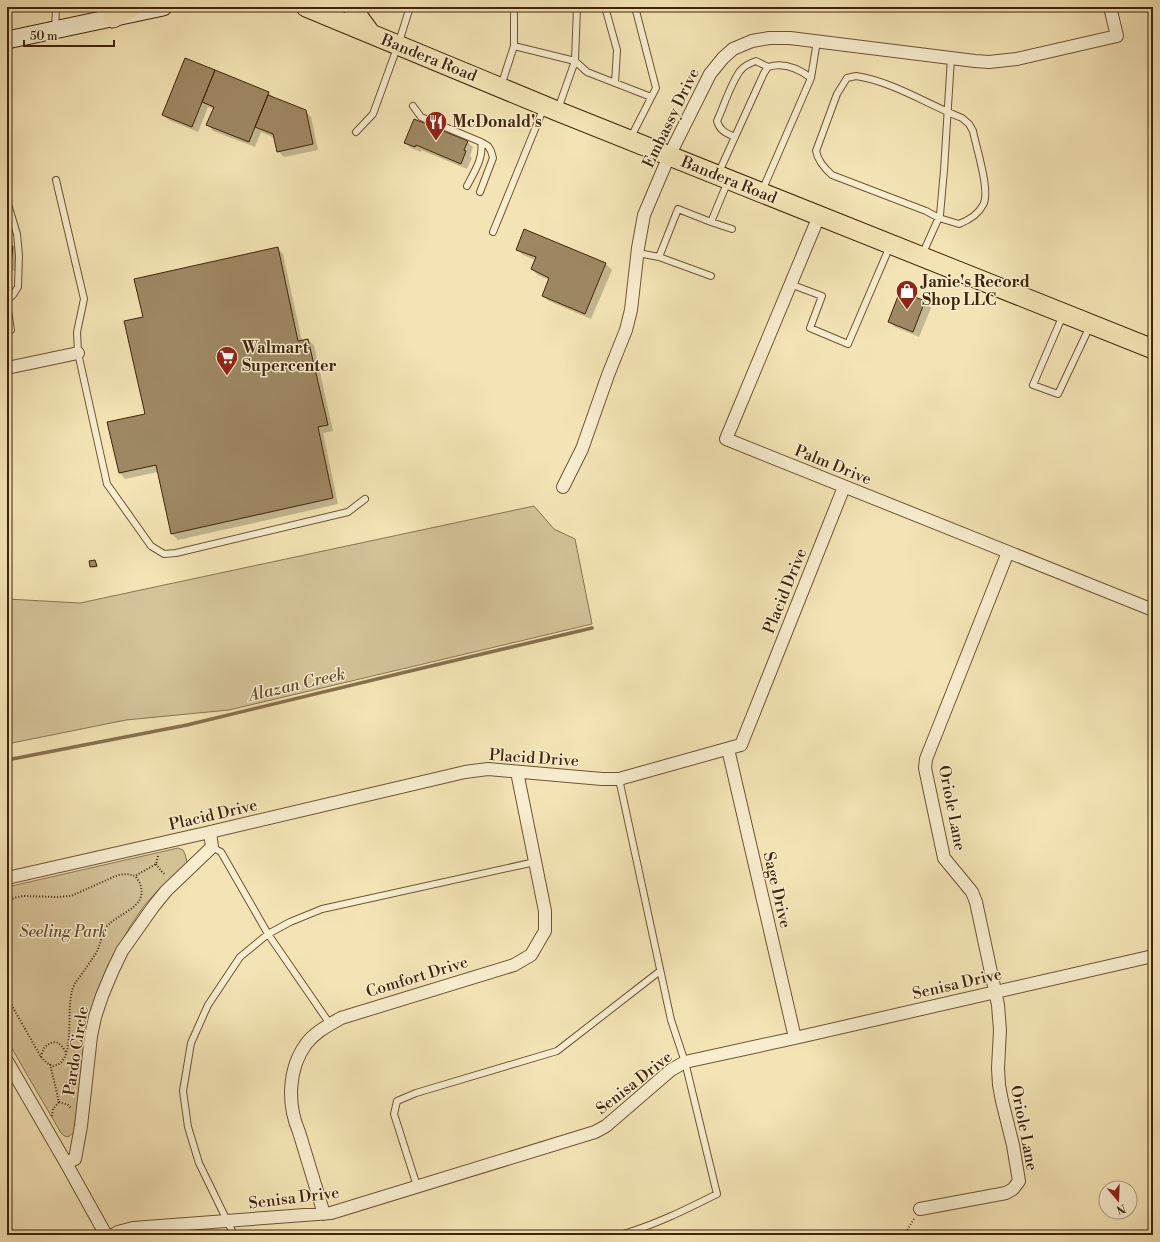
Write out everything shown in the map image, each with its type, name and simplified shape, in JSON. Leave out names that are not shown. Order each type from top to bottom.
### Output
[{"type":"main road","points":[[104,15],[132,7]]},
{"type":"main road","name":"Bandera Road","points":[[306,7],[723,178],[1153,349]]},
{"type":"main road","points":[[353,7],[371,34]]},
{"type":"street","points":[[7,40],[54,30],[104,15],[163,7]]},
{"type":"street","name":"Embassy Drive","points":[[563,487],[582,449],[626,330],[631,310],[644,215],[669,156],[710,74],[723,58],[733,49],[752,41],[770,38],[790,38],[989,62],[1017,59],[1116,36],[1110,7]]},
{"type":"street","name":"Palm Drive","points":[[819,216],[726,439],[1153,610]]},
{"type":"street","points":[[7,368],[78,353]]},
{"type":"street","name":"Placid Drive","points":[[7,878],[465,772],[488,769],[602,779],[619,779],[740,745],[844,487]]},
{"type":"street","name":"Oriole Lane","points":[[920,1209],[1006,1193],[1013,1189],[1019,1181],[1013,1144],[999,1085],[998,1068],[1000,1017],[976,902],[972,892],[949,866],[944,858],[925,768],[926,759],[1008,552]]},
{"type":"street","name":"Sage Drive","points":[[728,749],[795,1038]]},
{"type":"street","name":"Comfort Drive","points":[[324,1214],[299,1132],[294,1121],[291,1098],[295,1063],[307,1043],[322,1029],[341,1018],[514,965],[531,956],[545,931],[545,911],[517,772]]},
{"type":"street","points":[[210,832],[212,847]]},
{"type":"street","name":"Pardo Circle","points":[[66,1163],[75,1159],[82,1116],[91,1036],[95,1017],[112,972],[122,951],[153,906],[166,891],[212,847]]},
{"type":"street","name":"Senisa Drive","points":[[113,1235],[133,1228],[332,1213],[595,1132],[606,1126],[671,1070],[685,1062],[1153,956]]},
{"type":"street","points":[[7,1060],[106,1235]]},
{"type":"lane","points":[[54,30],[56,7]]},
{"type":"lane","points":[[356,132],[373,114],[410,7]]},
{"type":"lane","points":[[501,87],[514,46],[514,7]]},
{"type":"lane","points":[[493,232],[551,108],[575,61],[577,7]]},
{"type":"lane","points":[[605,7],[617,50],[615,83]]},
{"type":"lane","points":[[630,140],[656,88],[635,7]]},
{"type":"lane","points":[[762,193],[811,78],[817,41]]},
{"type":"lane","points":[[514,46],[575,61],[587,72],[651,97]]},
{"type":"lane","points":[[922,257],[939,218],[944,170],[951,58]]},
{"type":"lane","points":[[735,138],[723,132],[718,126],[717,121],[740,70],[756,61],[768,67],[788,66],[803,72],[811,78]]},
{"type":"lane","points":[[711,222],[735,138],[764,72],[768,67]]},
{"type":"lane","points":[[856,76],[865,77],[896,88],[962,118],[969,124],[973,132],[986,189],[984,204],[970,220],[959,224],[939,218],[926,211],[832,175],[818,158],[816,151],[838,94],[847,78],[856,76]]},
{"type":"lane","points":[[413,106],[420,117],[488,146],[493,158],[480,192]]},
{"type":"lane","points":[[467,186],[481,156],[481,142]]},
{"type":"lane","points":[[56,180],[84,299],[77,332],[78,353],[107,484],[151,546],[164,554],[176,553],[348,512],[365,499]]},
{"type":"lane","points":[[7,201],[17,234],[18,256],[18,287],[13,295],[7,300]]},
{"type":"lane","points":[[659,257],[678,209],[732,229]]},
{"type":"lane","points":[[790,284],[822,296],[810,328],[848,344],[891,244]]},
{"type":"lane","points":[[638,253],[659,257],[711,276]]},
{"type":"lane","points":[[7,305],[11,330],[7,332]]},
{"type":"lane","points":[[1064,314],[1034,385],[1058,394],[1091,325]]},
{"type":"lane","points":[[619,779],[671,1020],[685,1062],[717,1194],[668,1218],[636,1231],[620,1235]]},
{"type":"lane","points":[[212,847],[221,852],[268,934],[330,1024]]},
{"type":"lane","points":[[234,1235],[226,1221],[197,1155],[188,1127],[184,1091],[191,1043],[208,1005],[240,957],[268,934],[290,922],[322,909],[535,862]]},
{"type":"lane","points":[[417,1186],[394,1114],[397,1101],[416,1093],[557,1051],[660,971]]},
{"type":"path","points":[[7,901],[25,896],[71,896],[118,875],[127,874],[135,876],[156,864],[158,855],[156,844]]},
{"type":"path","points":[[7,996],[41,1057],[53,1066],[60,1063],[66,1052],[70,1030],[70,995],[75,983],[98,950],[104,931],[109,924],[136,904],[141,897],[140,885],[135,876]]},
{"type":"path","points":[[41,1057],[42,1050],[45,1045],[50,1043],[56,1042],[62,1045],[66,1052]]},
{"type":"path","points":[[50,1064],[59,1102],[68,1105],[72,1109],[74,1115],[82,1116]]},
{"type":"path","points":[[904,1235],[920,1209]]},
{"type":"green space","points":[[534,506],[554,529],[575,539],[592,624],[229,710],[126,720],[7,744],[7,599],[80,603]]},
{"type":"green space","name":"Seeling Park","points":[[178,848],[183,850],[187,862],[184,867],[159,889],[144,906],[131,925],[108,965],[95,997],[86,1028],[74,1132],[69,1136],[64,1136],[7,1040],[7,887]]},
{"type":"building","points":[[185,58],[215,70],[192,127],[162,115]]},
{"type":"building","points":[[215,70],[269,92],[249,142],[206,125],[214,107],[202,102]]},
{"type":"building","points":[[268,95],[306,110],[313,144],[277,152],[273,134],[255,127]]},
{"type":"building","name":"McDonald's","points":[[414,119],[468,141],[464,150],[466,151],[461,164],[416,145],[415,147],[404,143]]},
{"type":"building","points":[[524,229],[606,263],[585,314],[542,296],[549,278],[531,269],[536,257],[516,250]]},
{"type":"building","points":[[7,245],[13,246],[11,265],[7,265]]},
{"type":"building","name":"Walmart Supercenter","points":[[278,247],[298,341],[308,339],[328,425],[318,427],[333,498],[171,534],[156,465],[119,473],[107,422],[145,414],[124,321],[143,317],[134,279]]},
{"type":"building","name":"Janie's Record Shop LLC","points":[[900,291],[925,301],[913,332],[888,322]]},
{"type":"building","points":[[95,560],[97,566],[90,567],[89,561]]},
{"type":"waterway","name":"Alazan Creek","points":[[7,760],[187,725],[592,628]]},
{"type":"place","name":"McDonald's","points":[[436,142]]},
{"type":"place","name":"Janie's Record Shop LLC","points":[[907,310]]},
{"type":"place","name":"Walmart Supercenter","points":[[227,376]]}]
